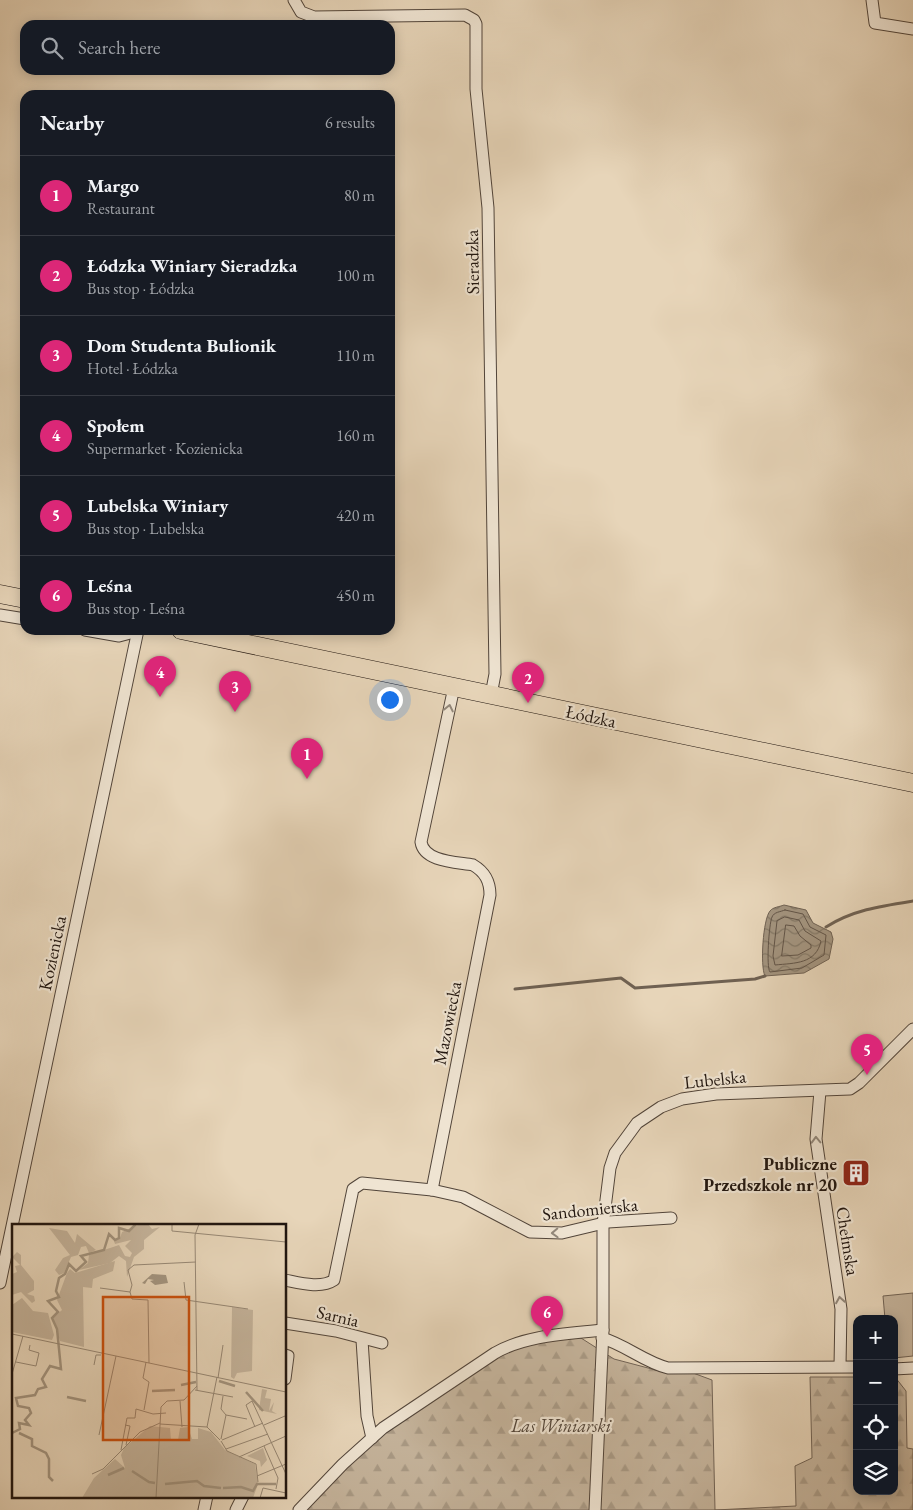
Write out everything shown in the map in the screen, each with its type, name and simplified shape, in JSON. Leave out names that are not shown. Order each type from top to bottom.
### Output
[{"type":"main road","points":[[0,594],[20,599]]},
{"type":"main road","name":"Łódzka","points":[[205,635],[913,783]]},
{"type":"street","name":"Sieradzka","points":[[294,0],[301,12],[314,17],[465,16],[470,17],[476,24],[476,89],[488,208],[495,674],[492,695]]},
{"type":"street","points":[[872,0],[875,23],[913,29]]},
{"type":"street","points":[[0,615],[20,618]]},
{"type":"street","name":"Kozienicka","points":[[12,1224],[137,635]]},
{"type":"street","name":"Mazowiecka","points":[[432,1190],[490,888],[488,878],[474,865],[429,856],[422,848],[454,687]]},
{"type":"street","name":"Lubelska","points":[[595,1510],[603,1334],[603,1224],[613,1158],[633,1127],[654,1111],[670,1103],[701,1095],[844,1090],[854,1086],[913,1029]]},
{"type":"street","name":"Chełmska","points":[[820,1091],[816,1139],[841,1309],[840,1366]]},
{"type":"street","points":[[286,1280],[310,1284],[326,1284],[334,1280],[353,1189],[358,1184],[432,1190]]},
{"type":"street","name":"Sandomierska","points":[[432,1190],[474,1202],[530,1232],[562,1233],[603,1224],[671,1218]]},
{"type":"street","name":"Kozienicka","points":[[0,1283],[12,1226]]},
{"type":"street","name":"Sarnia","points":[[286,1323],[336,1331],[362,1340],[382,1343]]},
{"type":"street","points":[[299,1510],[372,1438],[411,1408],[502,1348],[554,1335],[603,1334],[653,1364],[668,1368],[840,1366],[853,1368]]},
{"type":"street","points":[[362,1340],[367,1416],[372,1438]]},
{"type":"street","points":[[286,1355],[288,1356],[286,1372]]},
{"type":"street","points":[[898,1369],[913,1368]]},
{"type":"street","points":[[236,1510],[243,1498]]},
{"type":"green space","points":[[913,1293],[913,1356],[898,1358],[898,1315],[885,1315],[883,1296]]},
{"type":"green space","name":"Las Winiarski","points":[[581,1338],[614,1359],[667,1373],[693,1373],[712,1380],[715,1510],[306,1510],[346,1468],[386,1432],[498,1357],[528,1345]]},
{"type":"green space","points":[[810,1377],[853,1377],[853,1495],[898,1495],[898,1381],[906,1391],[907,1448],[913,1449],[913,1510],[715,1510],[796,1506],[795,1466],[812,1458]]},
{"type":"water","points":[[784,905],[806,910],[813,923],[831,932],[833,939],[829,959],[804,973],[765,976],[763,971],[763,953],[766,923],[771,910]]},
{"type":"waterway","points":[[826,927],[846,916],[879,907],[913,901]]},
{"type":"waterway","points":[[515,989],[621,978],[635,988],[755,979],[765,976]]},
{"type":"place","name":"Społem","points":[[160,697]]},
{"type":"place","name":"Łódzka Winiary Sieradzka","points":[[528,703]]},
{"type":"place","name":"Dom Studenta Bulionik","points":[[235,712]]},
{"type":"place","name":"Margo","points":[[307,779]]},
{"type":"place","name":"Lubelska Winiary","points":[[867,1075]]},
{"type":"place","name":"Publiczne Przedszkole nr 20","points":[[856,1173]]},
{"type":"place","name":"Leśna","points":[[547,1337]]}]
